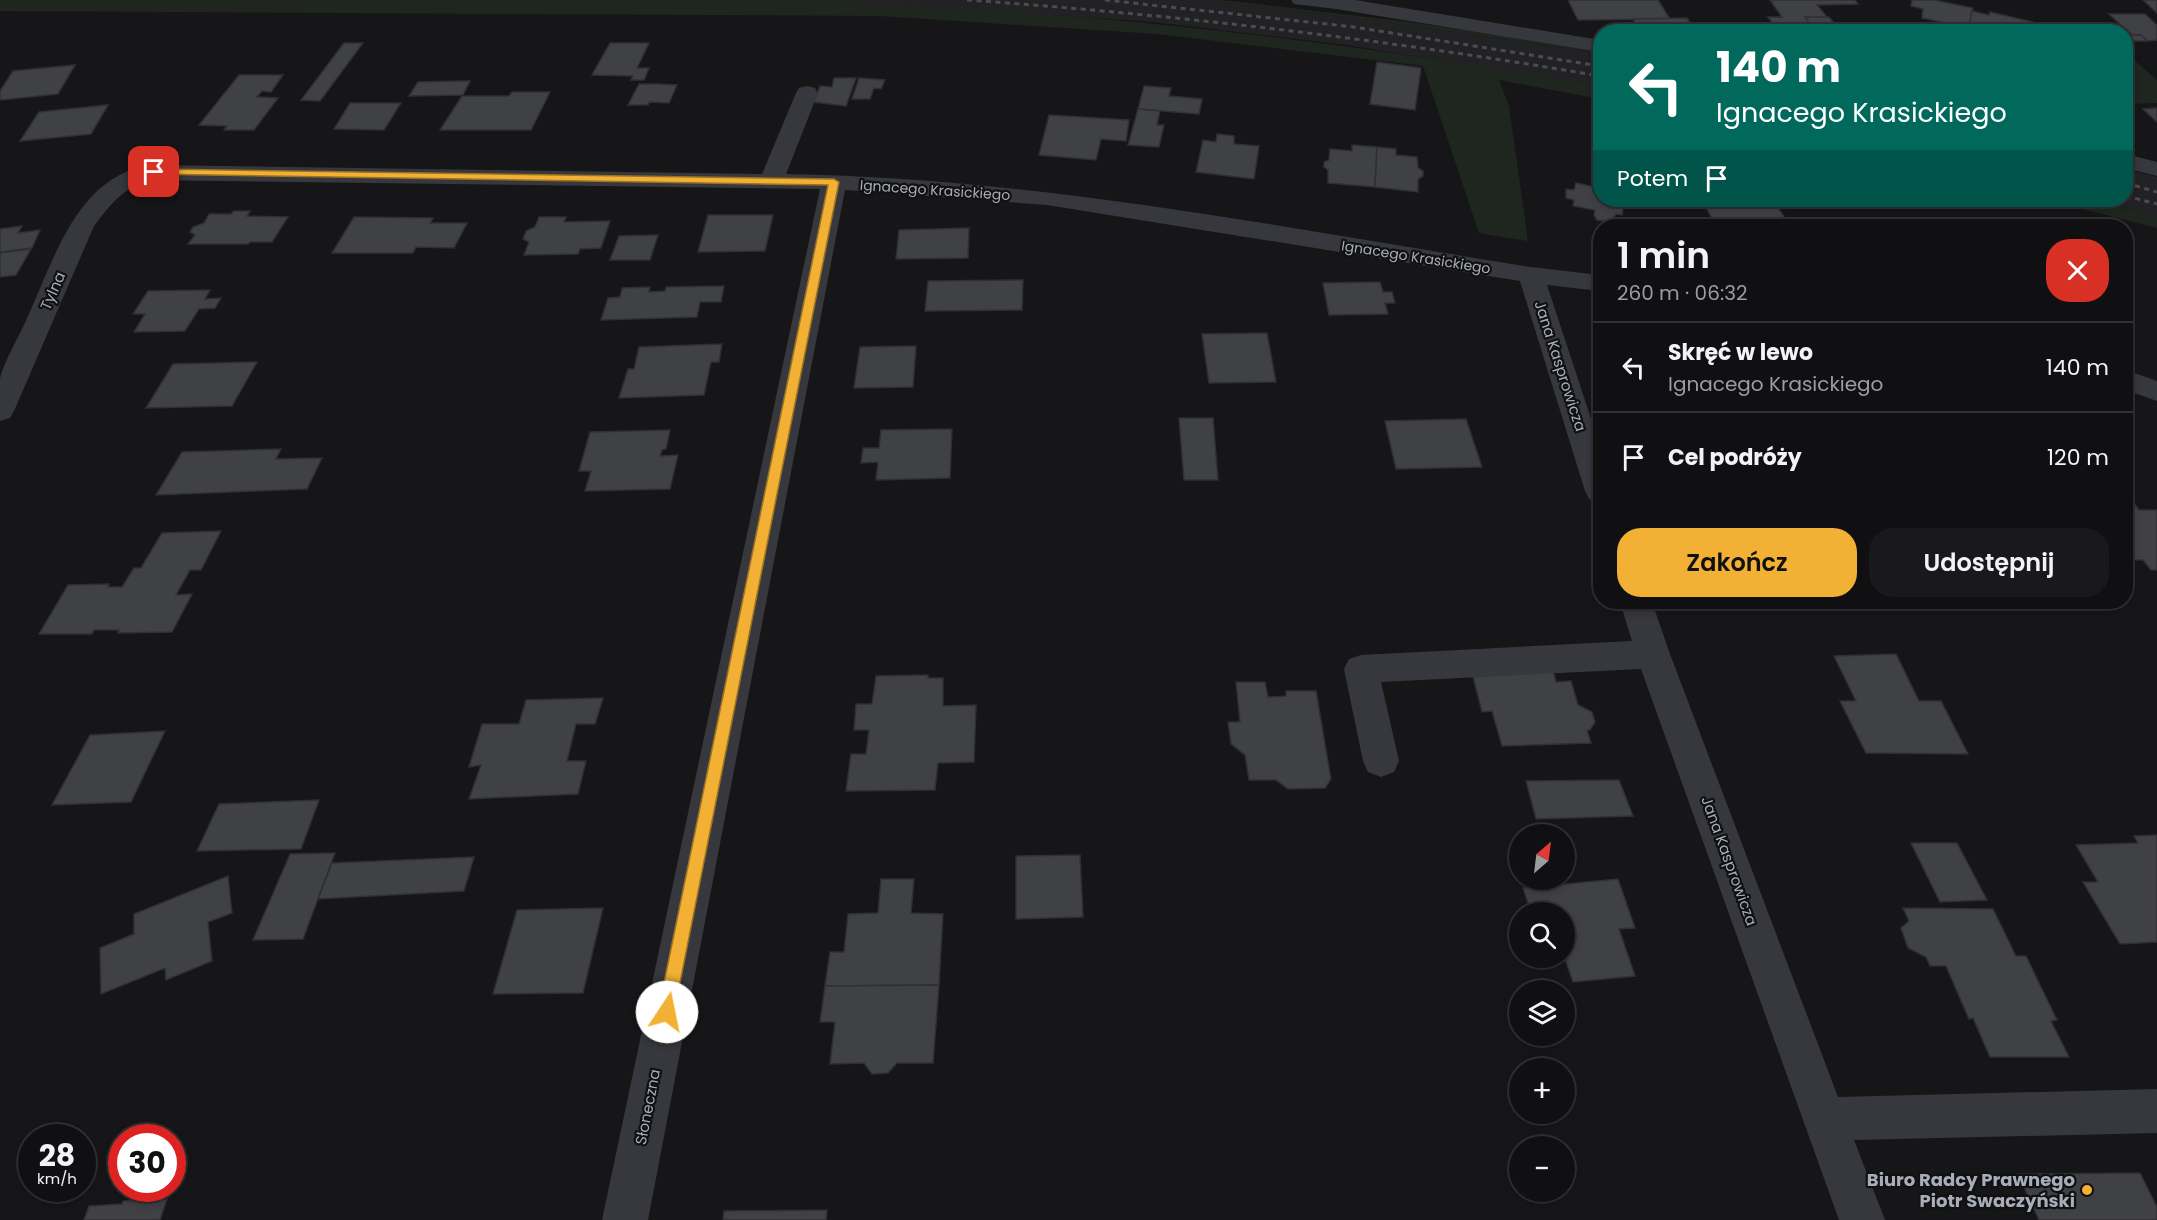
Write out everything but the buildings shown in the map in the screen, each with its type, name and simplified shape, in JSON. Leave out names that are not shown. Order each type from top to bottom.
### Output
[{"type":"street","points":[[1301,0],[1336,3],[1593,45]]},
{"type":"street","points":[[1425,0],[1432,20]]},
{"type":"street","points":[[771,181],[807,93]]},
{"type":"street","points":[[2133,162],[2157,169]]},
{"type":"street","name":"Ignacego Krasickiego","points":[[121,182],[144,173],[154,172],[834,182],[1047,198],[1531,275],[1593,282]]},
{"type":"street","name":"Tylna","points":[[0,411],[82,225],[105,196],[121,182]]},
{"type":"street","name":"Słoneczna","points":[[625,1220],[834,182]]},
{"type":"street","name":"Jana Kasprowicza","points":[[1531,275],[1593,469]]},
{"type":"street","points":[[2133,382],[2157,391]]},
{"type":"street","name":"Jana Kasprowicza","points":[[1638,609],[1823,1119],[1862,1220]]},
{"type":"street","points":[[1381,761],[1361,669],[1653,654]]},
{"type":"street","points":[[1823,1119],[2157,1111]]},
{"type":"shaded area","points":[[0,0],[558,0],[904,5],[1166,25],[1340,46],[1593,85],[1593,98],[1499,80],[1509,106],[1528,241],[1479,233],[1423,66],[1157,34],[879,16],[0,11]]},
{"type":"shaded area","points":[[550,0],[1200,0],[1363,19],[1593,52],[1593,85],[1347,45],[1153,22],[899,5]]},
{"type":"shaded area","points":[[1200,0],[1221,0],[1411,22],[1553,43],[1593,50],[1593,52],[1363,19]]},
{"type":"shaded area","points":[[2133,59],[2157,80],[2157,103],[2133,104]]},
{"type":"shaded area","points":[[2133,171],[2157,177],[2157,216],[2123,207],[2133,207]]},
{"type":"shaded area","points":[[2075,207],[2123,207],[2157,216],[2157,228],[2133,222],[2133,219],[2122,219]]},
{"type":"railway","points":[[967,0],[1126,13],[1284,30],[1442,51],[1593,75]]},
{"type":"railway","points":[[1105,0],[1354,27],[1593,65]]},
{"type":"railway","points":[[2133,185],[2157,192]]},
{"type":"railway","points":[[2133,198],[2157,204]]},
{"type":"place","name":"Biuro Radcy Prawnego Piotr Swaczyński","points":[[2087,1190]]},
{"type":"route","points":[[154,172],[834,182],[667,1012]]}]
